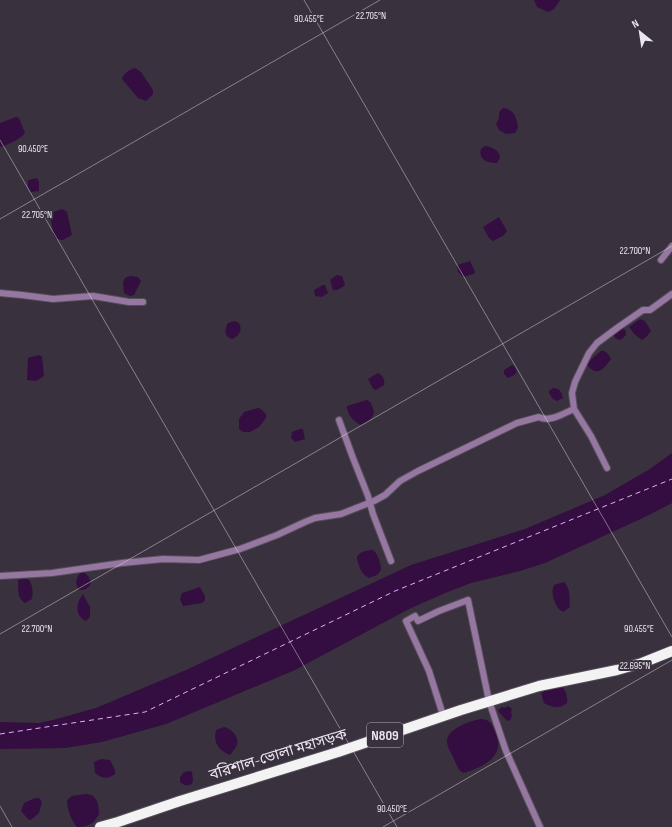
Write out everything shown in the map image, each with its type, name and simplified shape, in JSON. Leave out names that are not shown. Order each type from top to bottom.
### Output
[{"type":"highway","name":"বরিশাল-ভোলা মহাসড়ক","points":[[100,827],[338,752],[443,715],[539,686],[617,670],[642,663],[672,651]]},
{"type":"street","points":[[660,260],[672,246]]},
{"type":"street","points":[[0,293],[53,299],[92,296],[129,302],[143,302]]},
{"type":"street","points":[[607,468],[591,436],[574,408],[572,393],[575,382],[589,353],[597,344],[616,328],[643,310],[650,310],[672,294]]},
{"type":"street","points":[[0,576],[52,572],[156,560],[199,560],[240,549],[315,518],[340,514],[381,498],[400,481],[505,428],[539,417],[543,420],[548,419],[574,408]]},
{"type":"street","points":[[339,420],[391,561]]},
{"type":"street","points":[[443,715],[428,672],[406,621],[415,616],[418,621],[469,600],[489,701],[506,751],[540,827]]},
{"type":"shaded area","points":[[534,0],[560,0],[554,9],[548,12],[537,7]]},
{"type":"shaded area","points":[[135,68],[141,72],[153,90],[153,94],[146,101],[138,98],[122,79],[127,72]]},
{"type":"shaded area","points":[[503,108],[510,110],[516,118],[518,128],[515,133],[506,134],[499,130],[496,124],[499,118],[499,112]]},
{"type":"shaded area","points":[[16,117],[19,118],[25,133],[20,138],[2,147],[0,146],[0,123]]},
{"type":"shaded area","points":[[485,146],[493,148],[499,153],[500,158],[497,163],[484,160],[482,158],[480,153],[481,149]]},
{"type":"shaded area","points":[[37,178],[39,182],[39,191],[31,192],[28,187],[28,180]]},
{"type":"shaded area","points":[[62,209],[67,212],[72,235],[63,240],[56,239],[53,233],[50,213]]},
{"type":"shaded area","points":[[499,217],[507,231],[503,236],[493,241],[489,238],[483,227]]},
{"type":"shaded area","points":[[470,261],[475,272],[474,274],[463,277],[458,272],[457,265]]},
{"type":"shaded area","points":[[337,275],[342,276],[345,285],[339,289],[333,290],[330,280]]},
{"type":"shaded area","points":[[130,276],[138,277],[141,281],[134,295],[130,296],[124,293],[123,282],[125,278]]},
{"type":"shaded area","points":[[325,285],[328,293],[322,297],[315,296],[314,290]]},
{"type":"shaded area","points":[[640,319],[645,321],[651,331],[642,340],[634,334],[629,327]]},
{"type":"shaded area","points":[[235,321],[239,323],[241,328],[237,336],[232,339],[227,336],[226,330],[228,323]]},
{"type":"shaded area","points":[[622,327],[626,331],[626,335],[619,340],[615,338],[613,333]]},
{"type":"shaded area","points":[[601,351],[608,354],[611,359],[603,369],[600,371],[594,371],[587,365],[587,363]]},
{"type":"shaded area","points":[[39,355],[42,357],[44,376],[36,381],[27,380],[28,358]]},
{"type":"shaded area","points":[[512,365],[515,367],[517,372],[508,378],[504,374],[504,370]]},
{"type":"shaded area","points":[[378,373],[384,380],[384,385],[376,390],[373,389],[368,379]]},
{"type":"shaded area","points":[[553,388],[560,391],[563,398],[557,401],[553,399],[549,391]]},
{"type":"shaded area","points":[[367,400],[370,402],[374,411],[372,417],[368,421],[360,425],[351,417],[347,406]]},
{"type":"shaded area","points":[[258,408],[266,414],[266,418],[259,427],[250,432],[243,432],[239,429],[239,419],[244,412]]},
{"type":"shaded area","points":[[303,429],[305,439],[295,442],[291,438],[292,432]]},
{"type":"shaded area","points":[[672,453],[672,503],[545,563],[520,571],[471,583],[445,593],[409,609],[295,670],[166,724],[102,742],[65,748],[0,749],[0,722],[39,723],[96,708],[186,670],[411,565],[525,529],[605,495],[650,469]]},
{"type":"shaded area","points":[[368,550],[373,550],[379,559],[381,570],[377,575],[369,578],[360,569],[357,557]]},
{"type":"shaded area","points":[[83,571],[89,577],[91,583],[86,589],[79,590],[76,580]]},
{"type":"shaded area","points":[[28,579],[32,586],[32,599],[25,603],[22,601],[18,593],[18,580]]},
{"type":"shaded area","points":[[564,582],[569,591],[570,607],[563,612],[556,604],[553,596],[553,588],[554,585]]},
{"type":"shaded area","points":[[200,587],[205,596],[205,600],[202,603],[183,606],[180,599],[182,593]]},
{"type":"shaded area","points":[[83,594],[90,607],[90,617],[86,621],[79,616],[77,609]]},
{"type":"shaded area","points":[[561,686],[566,694],[567,703],[556,707],[544,703],[541,693],[549,688]]},
{"type":"shaded area","points":[[508,706],[512,709],[512,716],[510,720],[507,721],[498,710],[502,707],[505,708]]},
{"type":"shaded area","points":[[482,719],[489,721],[495,731],[498,740],[496,754],[486,764],[463,773],[458,768],[449,749],[447,743],[448,738],[450,733],[460,726]]},
{"type":"shaded area","points":[[224,727],[233,732],[237,737],[236,747],[230,755],[222,751],[217,745],[215,738],[216,730]]},
{"type":"shaded area","points":[[101,759],[110,760],[115,770],[115,774],[105,778],[95,773],[94,762]]},
{"type":"shaded area","points":[[184,772],[192,772],[192,784],[187,785],[180,782],[180,777]]},
{"type":"shaded area","points":[[89,794],[95,798],[99,814],[90,824],[77,827],[70,814],[67,800],[72,796]]},
{"type":"shaded area","points":[[35,798],[39,798],[42,802],[39,813],[31,820],[28,819],[21,811],[24,803]]},
{"type":"ferry route","points":[[0,734],[145,712],[395,591],[672,479]]}]
